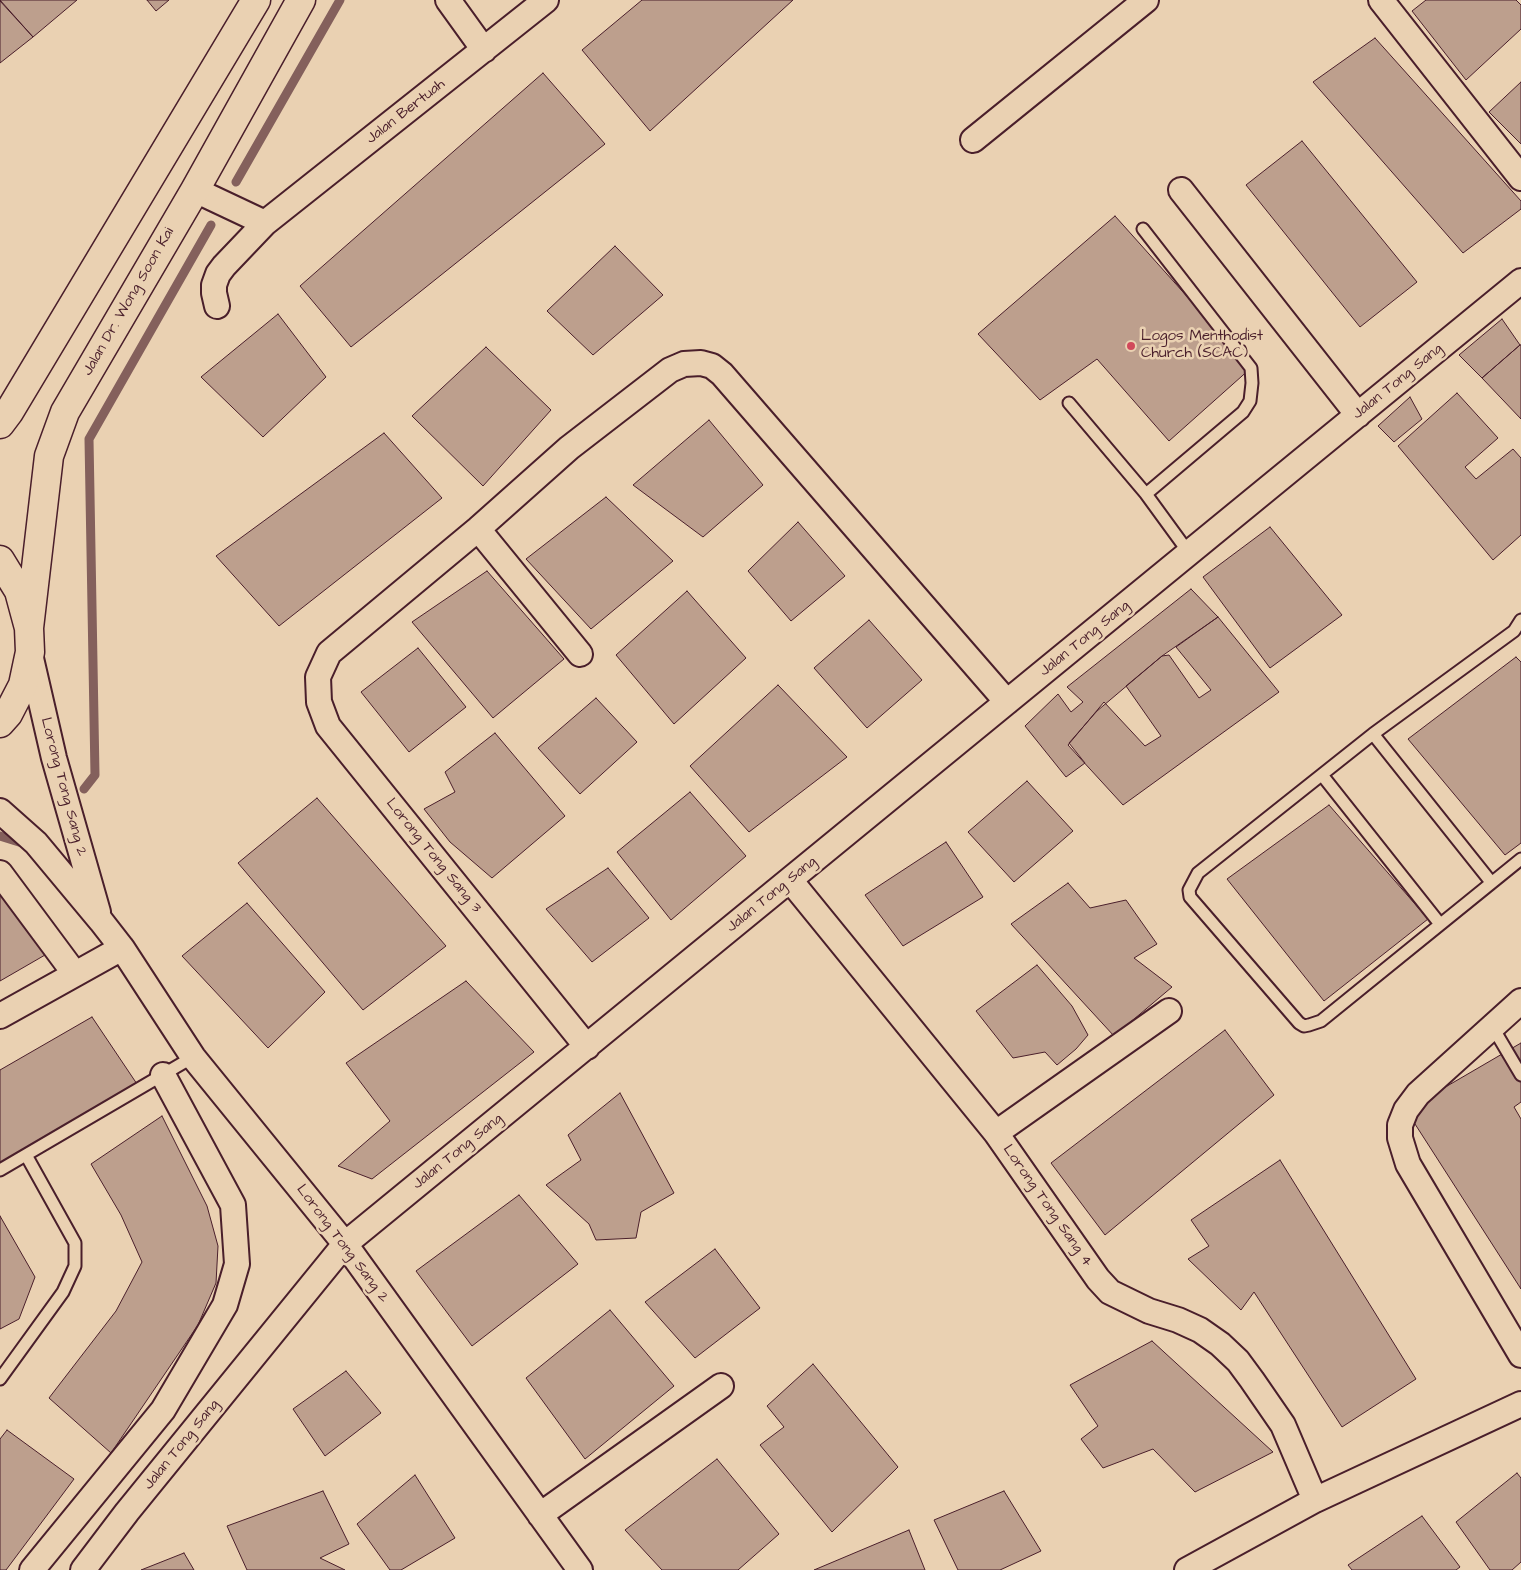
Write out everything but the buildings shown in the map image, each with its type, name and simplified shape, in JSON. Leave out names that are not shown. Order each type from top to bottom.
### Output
[{"type":"main road","points":[[0,424],[10,412],[256,0]]},
{"type":"main road","name":"Jalan Dr. Wong Soon Kai","points":[[0,723],[8,714],[23,684],[30,640],[49,456],[64,412],[195,190],[301,0]]},
{"type":"main road","points":[[0,560],[19,591],[30,640]]},
{"type":"street","points":[[448,0],[484,50]]},
{"type":"street","name":"Jalan Bertuah","points":[[217,306],[214,285],[218,274],[265,223],[546,0]]},
{"type":"street","points":[[973,140],[1146,0]]},
{"type":"street","points":[[1381,0],[1521,178]]},
{"type":"street","points":[[195,190],[265,223]]},
{"type":"street","points":[[1180,190],[1358,415]]},
{"type":"street","name":"Jalan Tong Sang","points":[[83,1570],[127,1512],[345,1244],[1521,281]]},
{"type":"street","points":[[580,654],[478,529],[569,448],[670,370],[684,364],[701,363],[712,366],[728,382],[1007,702]]},
{"type":"street","name":"Lorong Tong Sang 3","points":[[478,529],[329,653],[318,677],[319,702],[328,726],[586,1047]]},
{"type":"street","name":"Lorong Tong Sang 2","points":[[30,640],[54,758],[101,921]]},
{"type":"street","name":"Lorong Tong Sang 2","points":[[0,811],[36,843],[122,948],[193,1057],[345,1244],[580,1570]]},
{"type":"street","points":[[0,873],[75,974]]},
{"type":"street","name":"Lorong Tong Sang 4","points":[[790,880],[996,1133],[1098,1279],[1110,1292],[1149,1312],[1178,1320],[1200,1330],[1220,1344],[1238,1361],[1283,1425],[1316,1500]]},
{"type":"street","points":[[0,1016],[122,948]]},
{"type":"street","points":[[1521,1001],[1418,1094],[1406,1110],[1400,1125],[1400,1138],[1408,1164],[1521,1355]]},
{"type":"street","points":[[996,1133],[1169,1011]]},
{"type":"street","points":[[32,1570],[163,1410],[225,1305],[237,1264],[233,1205],[163,1075]]},
{"type":"street","points":[[540,1515],[721,1386]]},
{"type":"street","points":[[1187,1570],[1316,1500],[1521,1404]]},
{"type":"lane","points":[[1143,229],[1251,368],[1252,383],[1250,401],[1242,412],[1146,494]]},
{"type":"lane","points":[[1069,403],[1146,494],[1189,553]]},
{"type":"lane","points":[[1521,620],[1518,634],[1372,734],[1198,873],[1189,890],[1190,897],[1195,904],[1299,1023],[1304,1026],[1321,1021],[1521,859]]},
{"type":"lane","points":[[1372,734],[1491,882]]},
{"type":"lane","points":[[1322,775],[1440,924]]},
{"type":"lane","points":[[1492,1026],[1521,1075]]},
{"type":"lane","points":[[0,1170],[193,1057]]},
{"type":"lane","points":[[0,1379],[63,1292],[75,1266],[75,1243],[26,1155]]},
{"type":"waterway","points":[[236,182],[340,0]]},
{"type":"waterway","points":[[84,789],[95,775],[89,439],[211,225]]},
{"type":"waterway","points":[[0,836],[19,842]]},
{"type":"place","name":"Logos Menthodist Church (SCAC)","points":[[1131,346]]}]
